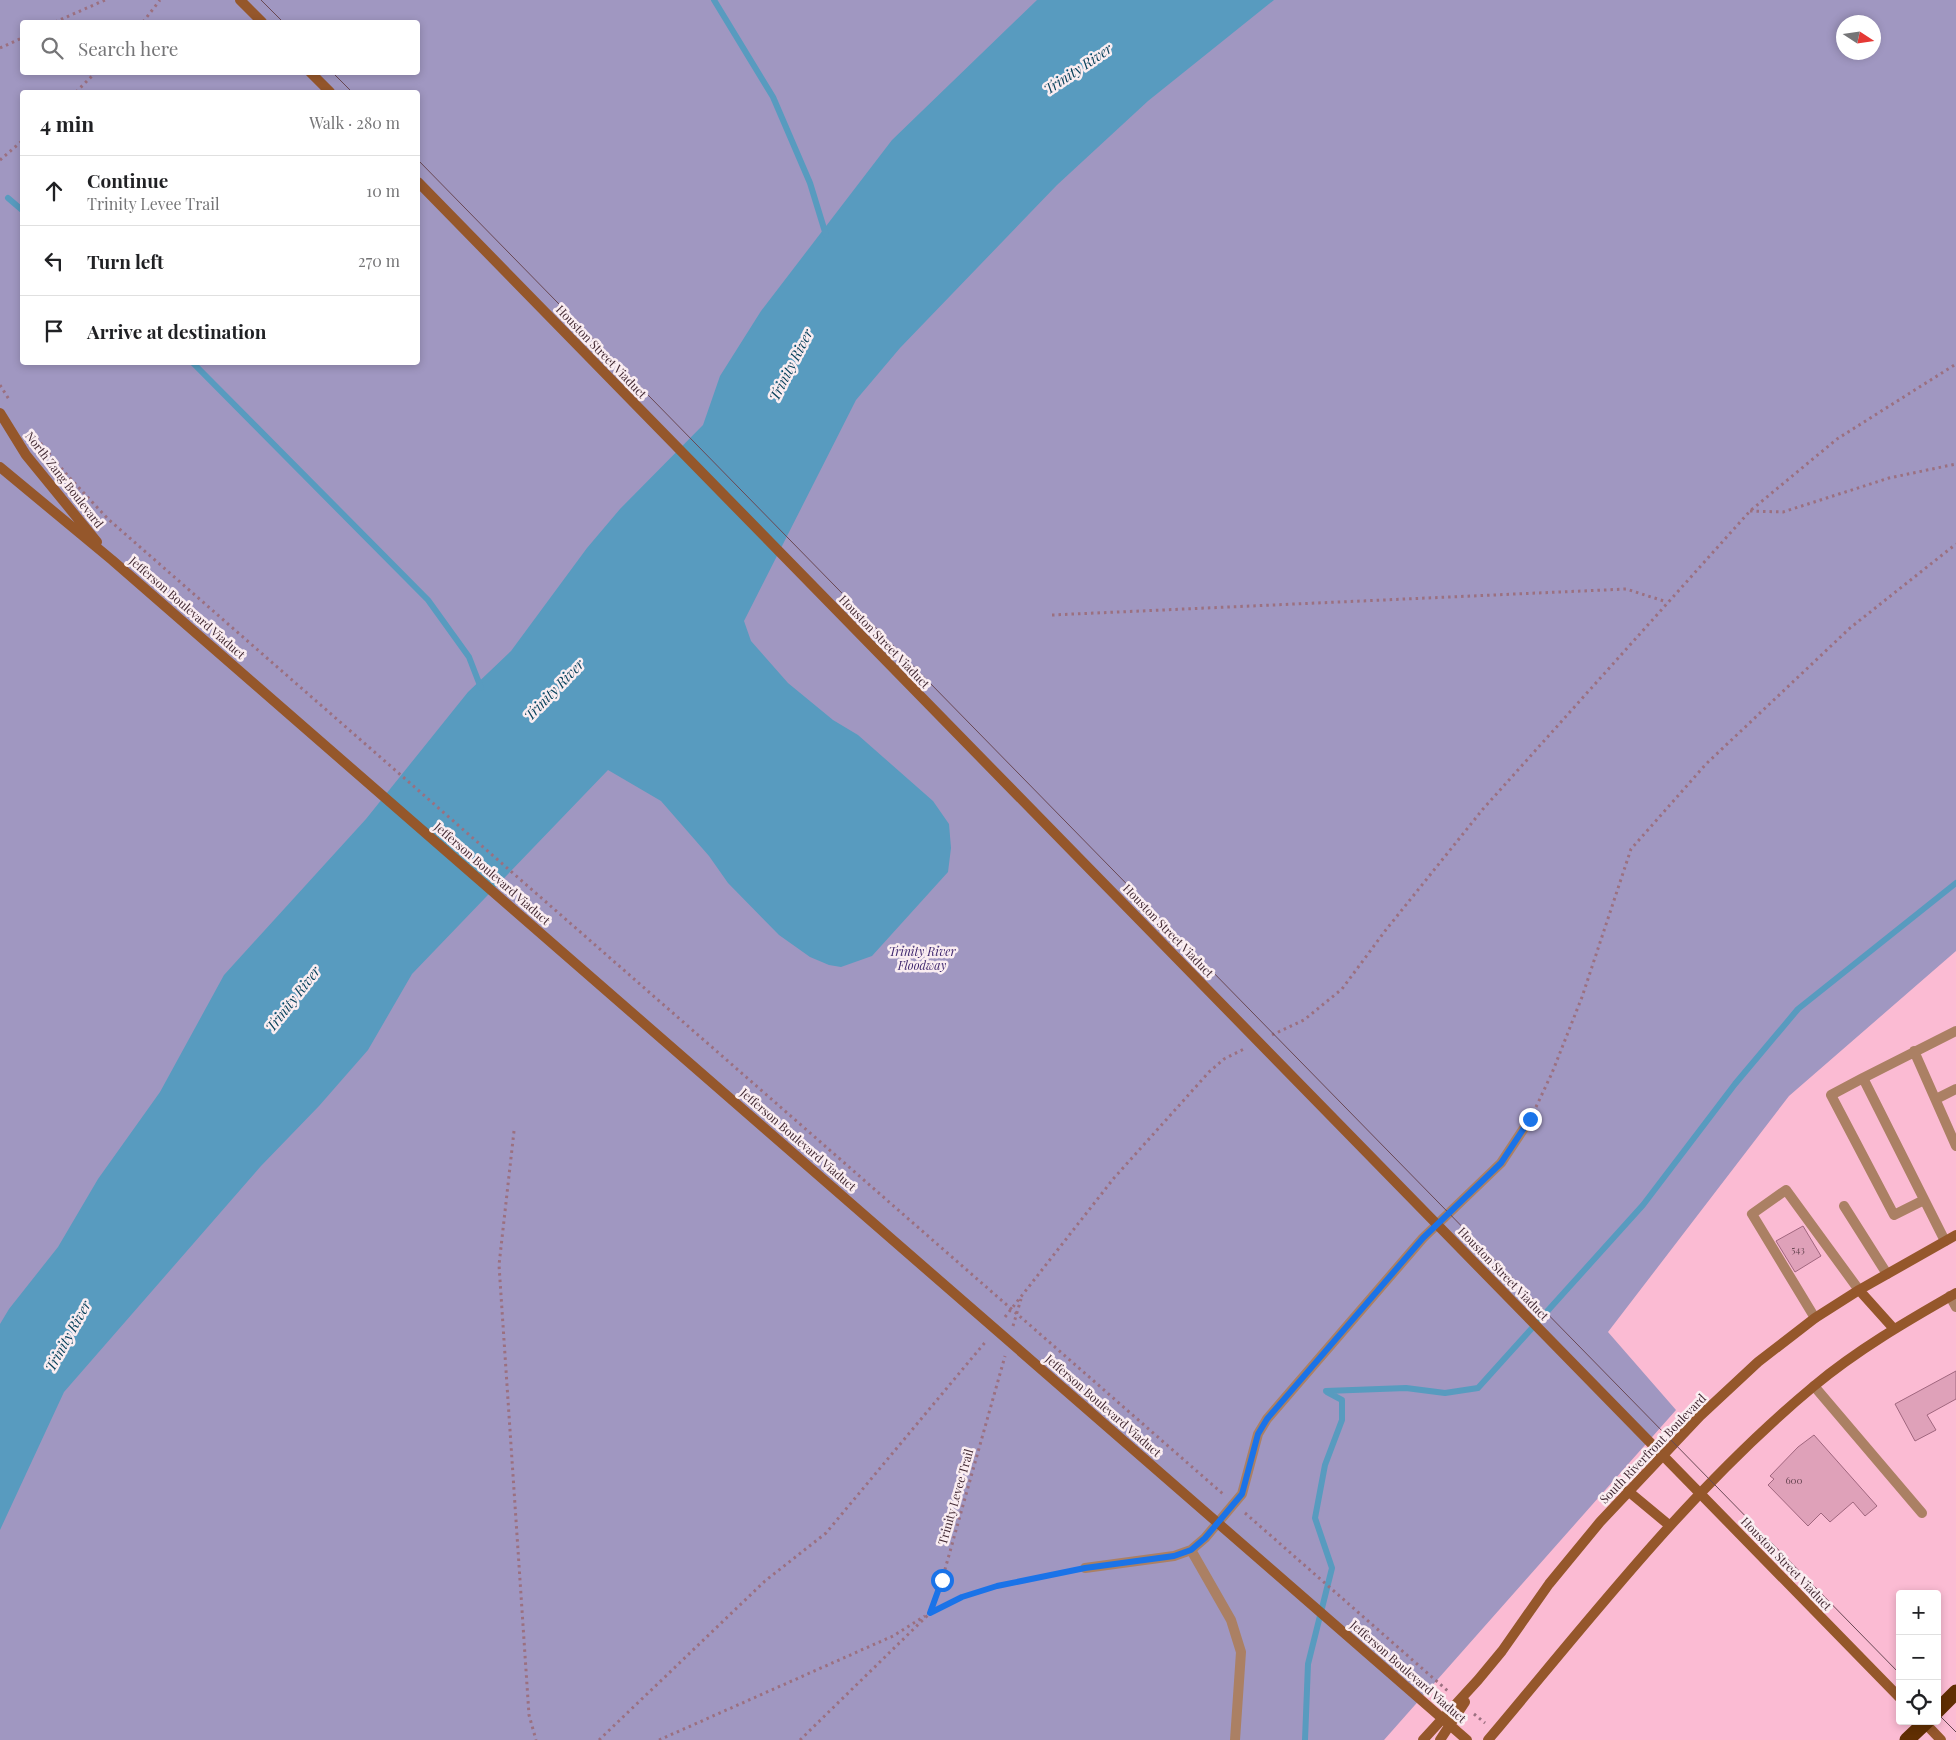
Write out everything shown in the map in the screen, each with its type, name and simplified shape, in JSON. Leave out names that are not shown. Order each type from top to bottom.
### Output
[{"type":"highway","points":[[1941,1707],[1956,1692]]},
{"type":"highway","points":[[1908,1740],[1923,1725]]},
{"type":"main road","points":[[240,0],[260,20]]},
{"type":"main road","points":[[313,75],[328,90]]},
{"type":"main road","name":"Houston Street Viaduct","points":[[420,184],[1896,1694]]},
{"type":"main road","name":"North Zang Boulevard","points":[[0,413],[26,455],[112,560]]},
{"type":"main road","points":[[0,467],[112,560]]},
{"type":"main road","name":"Jefferson Boulevard Viaduct","points":[[112,560],[1467,1740]]},
{"type":"main road","name":"South Riverfront Boulevard","points":[[1422,1740],[1478,1680],[1502,1651],[1549,1584],[1628,1491],[1700,1416],[1758,1362],[1815,1318],[1859,1290],[1956,1235]]},
{"type":"main road","points":[[1859,1290],[1894,1329]]},
{"type":"main road","points":[[1488,1740],[1669,1525],[1742,1451],[1814,1386],[1894,1329],[1953,1295]]},
{"type":"main road","points":[[1628,1491],[1669,1525]]},
{"type":"main road","points":[[1440,1740],[1478,1680]]},
{"type":"main road","points":[[1927,1725],[1941,1740]]},
{"type":"lane","points":[[1924,1200],[1894,1215],[1831,1095],[1956,1030]]},
{"type":"lane","points":[[1914,1051],[1956,1146]]},
{"type":"lane","points":[[1863,1078],[1945,1241]]},
{"type":"lane","points":[[1936,1099],[1956,1089]]},
{"type":"lane","points":[[1085,1568],[1174,1556],[1191,1550],[1205,1538],[1242,1494],[1258,1434],[1267,1419],[1423,1238],[1501,1163],[1530,1119]]},
{"type":"lane","points":[[1815,1318],[1752,1214],[1786,1190],[1859,1290]]},
{"type":"lane","points":[[1844,1206],[1887,1274]]},
{"type":"lane","points":[[1953,1295],[1956,1308]]},
{"type":"lane","points":[[1814,1386],[1922,1513]]},
{"type":"lane","points":[[1191,1550],[1231,1620],[1242,1652],[1235,1740]]},
{"type":"path","points":[[60,20],[105,0]]},
{"type":"path","points":[[145,20],[160,0]]},
{"type":"path","points":[[0,48],[20,39]]},
{"type":"path","points":[[78,90],[93,75]]},
{"type":"path","points":[[0,160],[20,143]]},
{"type":"path","points":[[0,385],[16,410]]},
{"type":"path","points":[[26,426],[68,476],[108,519],[1226,1497]]},
{"type":"path","points":[[1750,511],[1782,512],[1890,478],[1956,464]]},
{"type":"path","points":[[1530,1119],[1552,1073],[1582,997],[1631,849],[1706,764],[1843,635],[1956,544]]},
{"type":"path","points":[[1052,615],[1626,589],[1667,602]]},
{"type":"path","points":[[514,1131],[499,1265],[529,1715],[536,1740]]},
{"type":"path","points":[[1010,1335],[1021,1297]]},
{"type":"path","name":"Trinity Levee Trail","points":[[800,1740],[930,1613],[942,1580],[1005,1354]]},
{"type":"path","points":[[1241,1510],[1452,1694]]},
{"type":"path","points":[[660,1740],[893,1636],[930,1613],[962,1597],[997,1586],[1085,1568]]},
{"type":"path","points":[[1466,1707],[1489,1727]]},
{"type":"green space","name":"Trinity River Floodway","points":[[0,0],[1956,0],[1956,951],[1789,1096],[1608,1332],[1676,1410],[1384,1740],[0,1740]]},
{"type":"water","name":"Trinity River","points":[[1037,0],[1274,0],[1148,101],[1057,185],[900,348],[856,400],[744,621],[751,641],[788,683],[833,720],[858,735],[933,801],[949,824],[951,848],[948,872],[872,956],[841,967],[829,965],[810,957],[779,935],[728,883],[709,856],[661,801],[608,770],[412,974],[368,1050],[319,1106],[261,1166],[64,1392],[0,1530],[0,1324],[9,1309],[58,1247],[98,1179],[160,1092],[224,975],[366,819],[468,692],[511,651],[587,548],[620,509],[703,425],[720,376],[761,311],[892,140]]},
{"type":"building","points":[[1803,1226],[1821,1256],[1795,1272],[1776,1241]]},
{"type":"building","points":[[1956,1371],[1956,1399],[1927,1415],[1936,1430],[1915,1441],[1895,1404]]},
{"type":"building","points":[[1814,1435],[1877,1506],[1865,1516],[1853,1502],[1830,1522],[1821,1513],[1808,1526],[1768,1485],[1774,1479],[1770,1476],[1798,1447]]},
{"type":"waterway","points":[[714,0],[773,97],[810,183],[826,235]]},
{"type":"waterway","points":[[8,198],[20,208]]},
{"type":"waterway","points":[[195,365],[428,600],[469,657],[481,688]]},
{"type":"waterway","points":[[1326,1391],[1406,1388],[1445,1393],[1478,1388],[1643,1205],[1735,1084],[1798,1009],[1956,883]]},
{"type":"waterway","points":[[1305,1740],[1308,1664],[1332,1568],[1315,1518],[1325,1465],[1342,1420],[1342,1400],[1327,1392]]},
{"type":"tram line","points":[[261,0],[281,20]]},
{"type":"tram line","points":[[335,75],[350,90]]},
{"type":"tram line","points":[[420,162],[1896,1670]]},
{"type":"tram line","points":[[1941,1717],[1956,1732]]},
{"type":"route","points":[[942,1580],[930,1613],[962,1597],[997,1586],[1085,1568],[1174,1556],[1191,1550],[1205,1538],[1242,1494],[1258,1434],[1267,1419],[1423,1238],[1477,1189],[1501,1163],[1530,1119]]}]
